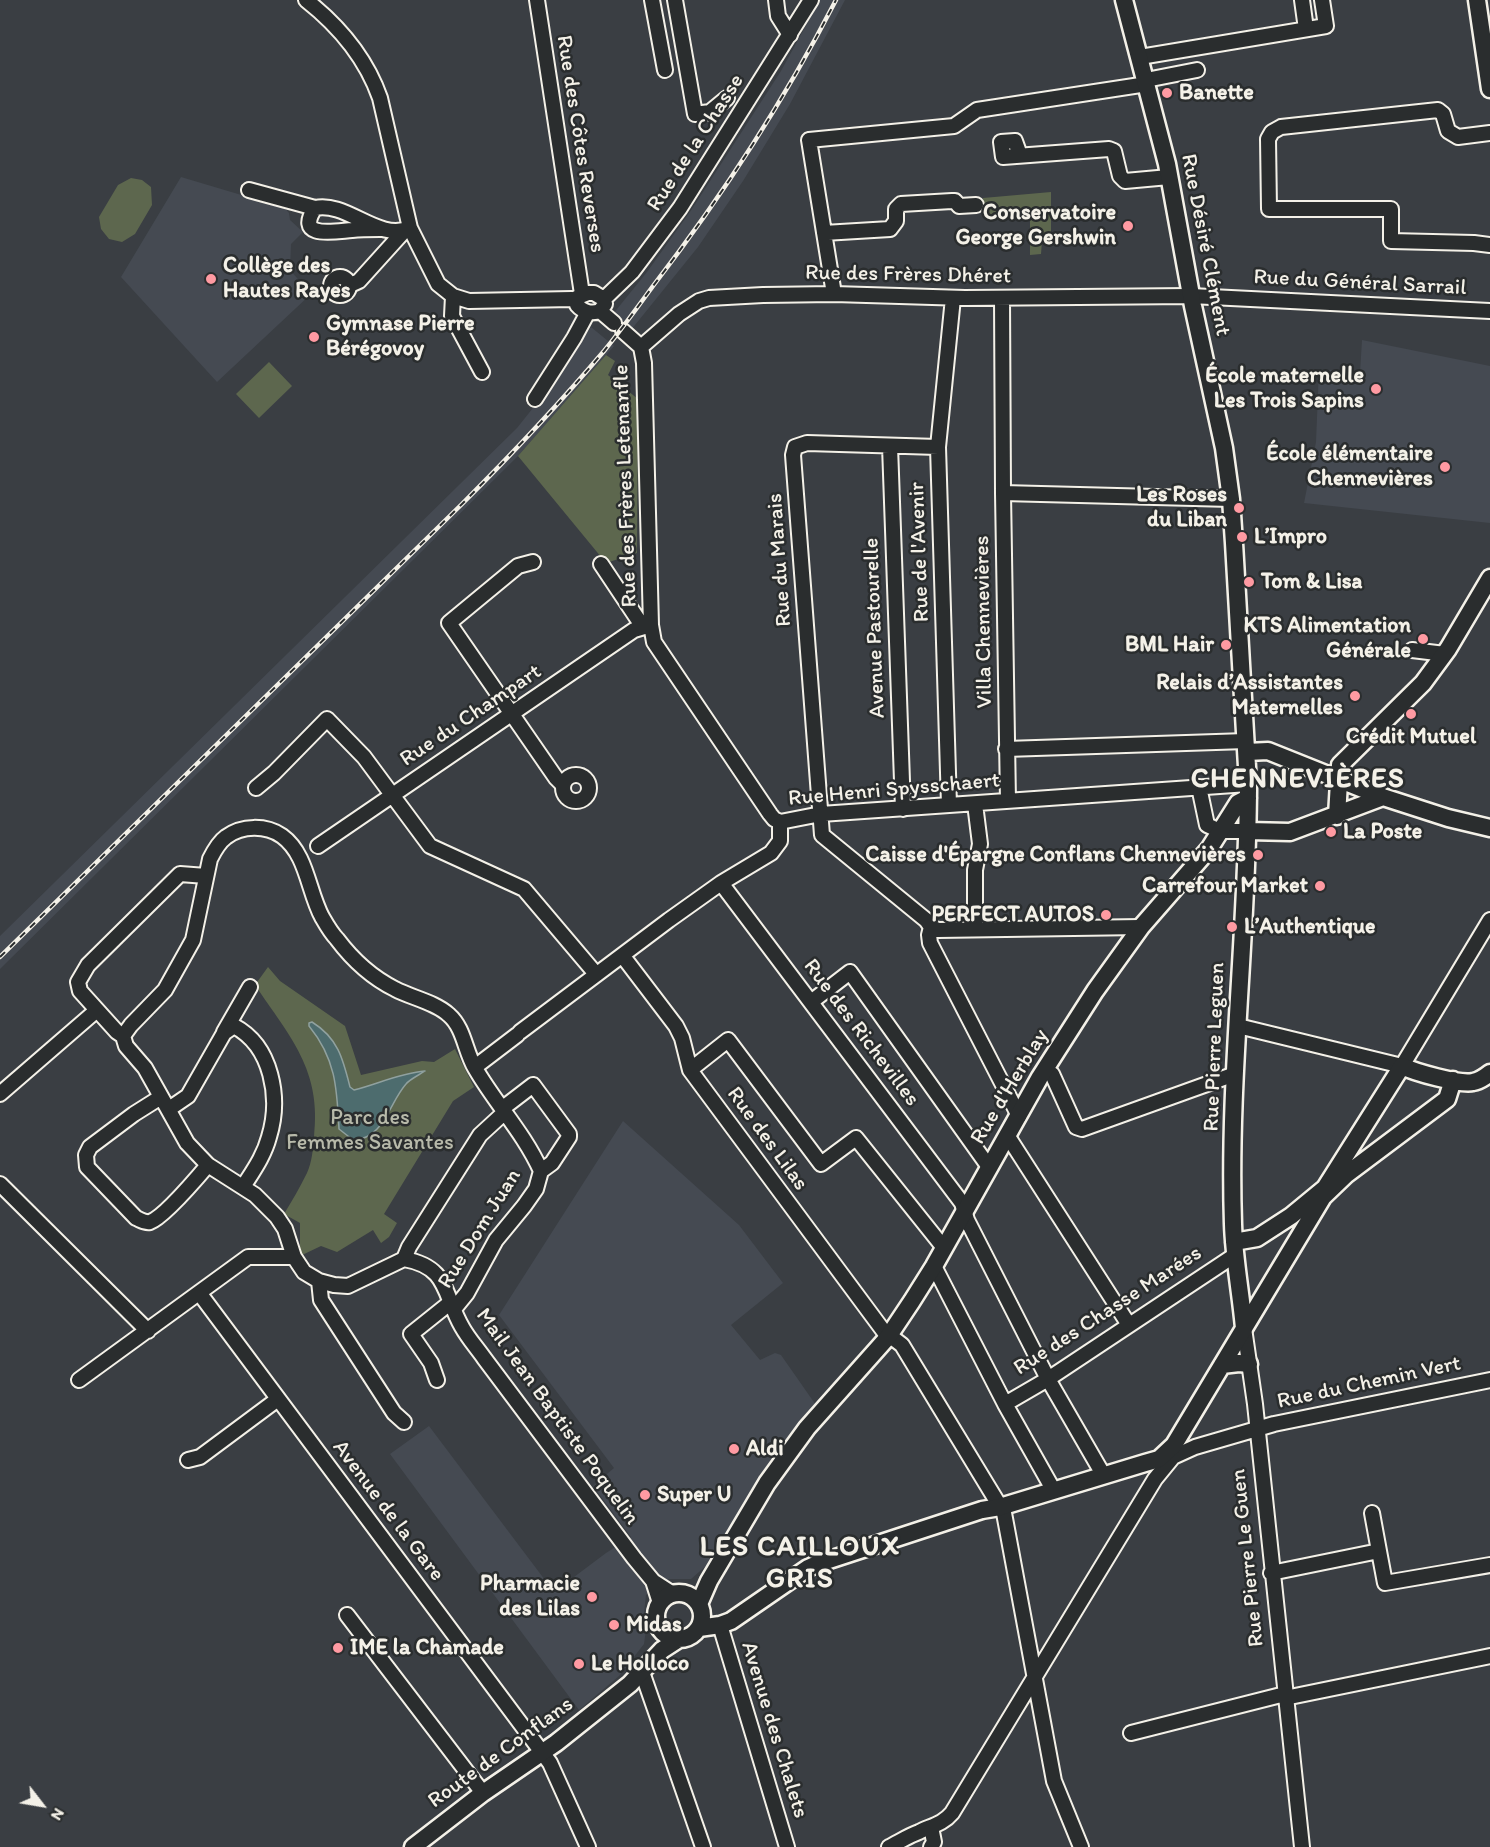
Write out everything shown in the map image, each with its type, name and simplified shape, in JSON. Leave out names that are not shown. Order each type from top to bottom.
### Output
[{"type":"main road","name":"Rue Désiré Clément","points":[[1124,0],[1169,177],[1191,296],[1224,448],[1231,499],[1248,791]]},
{"type":"main road","points":[[1477,0],[1490,89]]},
{"type":"main road","points":[[1337,816],[1340,765],[1414,693],[1445,654],[1490,578]]},
{"type":"main road","points":[[1246,746],[1269,751],[1383,797],[1448,818],[1490,828]]},
{"type":"main road","name":"Rue d'Herblay","points":[[709,1581],[767,1483],[807,1428],[888,1336],[934,1266],[1044,1070],[1095,991],[1141,927],[1209,849],[1248,791]]},
{"type":"main road","name":"Rue Pierre Leguen","points":[[1235,1254],[1233,1199],[1235,1074],[1248,831],[1248,791]]},
{"type":"main road","points":[[1248,831],[1290,832],[1383,797]]},
{"type":"main road","points":[[709,1581],[672,1597],[656,1615],[659,1627],[664,1633],[679,1639],[690,1636],[699,1628],[732,1621],[808,1568],[982,1510],[1000,1507],[1166,1458],[1310,1217],[1328,1188],[1343,1170],[1402,1066],[1415,1072],[1468,1083],[1488,1078]]},
{"type":"main road","points":[[1343,1170],[1447,1099],[1453,1080]]},
{"type":"main road","name":"Rue des Chasse Marées","points":[[1235,1254],[1328,1188]]},
{"type":"main road","points":[[1291,1216],[1302,1214],[1310,1217]]},
{"type":"main road","name":"Rue Pierre Le Guen","points":[[1235,1254],[1244,1328]]},
{"type":"main road","points":[[1222,1365],[1249,1364]]},
{"type":"main road","points":[[699,1604],[709,1581]]},
{"type":"main road","points":[[672,1597],[690,1595],[699,1604],[702,1616],[699,1628]]},
{"type":"main road","name":"Route de Conflans","points":[[615,1695],[648,1654],[659,1627]]},
{"type":"main road","name":"Route de Conflans","points":[[413,1847],[483,1793],[543,1752],[630,1684],[662,1650],[679,1639]]},
{"type":"street","points":[[306,0],[320,11],[350,44],[374,81],[380,98],[408,229],[438,284],[453,296],[469,301],[572,299],[594,294],[597,307],[641,347]]},
{"type":"street","name":"Rue des Côtes Reverses","points":[[537,0],[579,298]]},
{"type":"street","points":[[652,0],[665,70]]},
{"type":"street","points":[[675,0],[695,114],[710,112],[727,98]]},
{"type":"street","points":[[776,0],[778,16],[790,35]]},
{"type":"street","name":"Rue de la Chasse","points":[[536,399],[574,338],[597,307],[632,272],[680,208],[811,0]]},
{"type":"street","points":[[1302,0],[1306,29]]},
{"type":"street","points":[[1140,57],[1326,26],[1322,0]]},
{"type":"street","points":[[834,294],[809,140],[954,126],[977,110],[1146,82],[1197,70]]},
{"type":"street","points":[[1490,133],[1458,137],[1448,131],[1443,114],[1438,110],[1281,127],[1272,132],[1268,139],[1269,208],[1391,209],[1391,241],[1490,245]]},
{"type":"street","points":[[1020,155],[1109,149],[1114,151],[1120,176],[1125,181],[1169,177]]},
{"type":"street","points":[[249,190],[315,208],[323,207],[388,231],[408,229]]},
{"type":"street","points":[[824,233],[890,230],[896,221],[896,209],[900,204],[955,201],[959,206],[976,205]]},
{"type":"street","points":[[315,208],[310,216],[310,223],[313,229],[323,233],[381,229]]},
{"type":"street","points":[[348,286],[359,281],[408,229]]},
{"type":"street","name":"Rue des Frères Dhéret","points":[[641,347],[679,314],[699,301],[709,298],[834,294],[952,298],[1191,296]]},
{"type":"street","points":[[453,296],[452,316],[482,372]]},
{"type":"street","name":"Rue du Général Sarrail","points":[[1191,296],[1490,311]]},
{"type":"street","points":[[579,298],[580,309],[597,307]]},
{"type":"street","name":"Rue de l'Avenir","points":[[949,805],[938,447],[952,298]]},
{"type":"street","name":"Villa Chennevières","points":[[1002,298],[1008,801]]},
{"type":"street","name":"Rue des Frères Letenanfle","points":[[641,347],[644,363],[647,626]]},
{"type":"street","name":"Rue du Marais","points":[[821,814],[793,455],[795,447],[801,444],[938,447]]},
{"type":"street","name":"Avenue Pastourelle","points":[[890,446],[903,808]]},
{"type":"street","points":[[1003,493],[1231,499]]},
{"type":"street","points":[[533,562],[518,566],[449,623],[563,785]]},
{"type":"street","points":[[601,564],[647,626],[654,642],[770,814],[780,822]]},
{"type":"street","name":"Rue du Champart","points":[[299,857],[634,630],[647,626]]},
{"type":"street","points":[[1412,650],[1445,654]]},
{"type":"street","points":[[256,788],[327,719],[364,757],[430,846],[524,889],[596,974]]},
{"type":"street","points":[[1006,749],[1246,746]]},
{"type":"street","points":[[1199,787],[1207,825],[1220,831],[1248,831]]},
{"type":"street","name":"Rue Henri Spysschaert","points":[[475,1067],[596,974],[721,883],[777,847],[780,841],[780,822],[821,814],[1199,787],[1248,791]]},
{"type":"street","points":[[975,804],[980,844],[975,870],[975,929]]},
{"type":"street","points":[[821,814],[822,835],[825,839],[926,920],[931,927],[938,930],[1141,927]]},
{"type":"street","points":[[123,1036],[165,990],[193,940],[210,859],[225,837],[249,828],[265,828],[281,835],[292,846],[299,857],[321,916],[351,957],[394,989],[449,1015],[460,1031],[475,1067],[532,1150],[541,1171]]},
{"type":"street","points":[[206,876],[180,874],[88,965],[78,982],[80,991],[123,1036],[126,1046],[146,1068],[187,1143],[208,1165],[255,1195],[278,1217],[285,1229],[294,1257],[304,1272],[319,1281],[334,1286],[348,1286],[404,1258],[480,1135],[504,1110]]},
{"type":"street","name":"Rue des Richevilles","points":[[721,883],[962,1203],[967,1220],[1048,1379],[1104,1476]]},
{"type":"street","points":[[1238,1026],[1402,1066],[1490,920]]},
{"type":"street","points":[[931,927],[928,935],[930,943],[1019,1116]]},
{"type":"street","name":"Rue des Lilas","points":[[626,959],[676,1026],[682,1038],[690,1070],[888,1336],[902,1345],[1004,1513],[1054,1781],[1081,1847]]},
{"type":"street","points":[[811,1002],[850,972],[989,1167]]},
{"type":"street","points":[[170,1109],[192,1090],[250,987]]},
{"type":"street","points":[[0,1094],[97,1010]]},
{"type":"street","points":[[224,1033],[234,1026],[244,1032],[264,1056],[270,1072],[273,1102],[269,1138],[262,1156],[243,1187]]},
{"type":"street","points":[[690,1070],[728,1040],[821,1164],[856,1138],[944,1248]]},
{"type":"street","points":[[1044,1070],[1052,1074],[1076,1127],[1082,1130],[1235,1074]]},
{"type":"street","name":"Rue Dom Juan","points":[[437,1380],[431,1363],[411,1334],[453,1306],[467,1293],[496,1240],[536,1189],[541,1171],[552,1163],[569,1137],[533,1085],[504,1110]]},
{"type":"street","points":[[161,1097],[90,1147],[86,1155],[87,1167],[136,1218],[144,1222],[152,1221],[186,1192],[208,1165]]},
{"type":"street","points":[[1007,1135],[1129,1325]]},
{"type":"street","points":[[0,1184],[148,1331]]},
{"type":"street","name":"Rue des Chasse Marées","points":[[1005,1404],[1048,1379],[1235,1254]]},
{"type":"street","points":[[79,1380],[248,1257],[294,1257]]},
{"type":"street","name":"Mail Jean Baptiste Poquelin","points":[[404,1258],[420,1262],[433,1269],[444,1282],[462,1327],[484,1358],[652,1581],[672,1597]]},
{"type":"street","points":[[934,1266],[1005,1404],[1054,1491]]},
{"type":"street","points":[[319,1281],[321,1300],[394,1413],[404,1422]]},
{"type":"street","name":"Avenue de la Gare","points":[[200,1294],[543,1752],[553,1768],[588,1847]]},
{"type":"street","name":"Rue Pierre Le Guen","points":[[1244,1328],[1302,1847]]},
{"type":"street","name":"Rue du Chemin Vert","points":[[1166,1458],[1195,1447],[1285,1421],[1490,1380]]},
{"type":"street","points":[[188,1460],[200,1457],[278,1399]]},
{"type":"street","points":[[1182,1432],[1195,1447]]},
{"type":"street","points":[[889,1847],[947,1820],[952,1813],[1166,1458]]},
{"type":"street","points":[[1372,1513],[1385,1583],[1490,1565]]},
{"type":"street","points":[[1271,1572],[1379,1551]]},
{"type":"street","points":[[347,1615],[483,1793]]},
{"type":"street","name":"Avenue des Chalets","points":[[720,1625],[787,1847]]},
{"type":"street","points":[[1131,1733],[1285,1696],[1490,1656]]},
{"type":"street","points":[[642,1672],[703,1847]]},
{"type":"street","points":[[931,1827],[933,1842],[931,1847]]},
{"type":"shaded area","points":[[820,0],[845,0],[790,104],[743,181],[698,247],[631,330],[613,314],[647,272],[692,209],[781,71]]},
{"type":"shaded area","name":"Collège des Hautes Rayes","points":[[181,177],[285,208],[290,220],[303,232],[291,244],[290,270],[311,294],[217,382],[121,277]]},
{"type":"shaded area","points":[[591,327],[614,346],[518,456],[0,969],[0,936],[517,428],[560,374]]},
{"type":"shaded area","points":[[1362,340],[1490,366],[1490,523],[1304,503],[1316,442],[1319,369],[1360,373]]},
{"type":"shaded area","points":[[623,1121],[739,1225],[783,1283],[731,1325],[760,1360],[775,1353],[781,1355],[818,1408],[761,1477],[707,1565],[691,1579],[669,1579],[646,1595],[644,1644],[619,1676],[579,1710],[390,1454],[429,1426],[554,1592],[631,1537],[593,1486],[614,1468],[499,1315]]},
{"type":"green space","points":[[131,178],[142,180],[151,187],[152,205],[135,234],[122,242],[109,239],[101,229],[99,217],[118,185]]},
{"type":"green space","points":[[1051,192],[1051,240],[1042,241],[1041,254],[1030,255],[1030,214],[984,216],[983,198]]},
{"type":"green space","points":[[606,355],[615,361],[608,375],[638,399],[637,553],[606,563],[518,456]]},
{"type":"green space","points":[[269,362],[292,386],[259,418],[236,394]]},
{"type":"green space","name":"Parc des Femmes Savantes","points":[[268,967],[280,981],[345,1026],[361,1075],[422,1061],[434,1062],[455,1049],[474,1087],[453,1101],[384,1214],[397,1223],[389,1237],[381,1243],[373,1230],[337,1252],[321,1246],[300,1256],[300,1223],[284,1214],[307,1173],[311,1160],[315,1113],[313,1092],[301,1055],[255,985]]},
{"type":"water","points":[[312,1022],[334,1042],[342,1058],[350,1087],[354,1090],[398,1076],[425,1071],[406,1084],[385,1119],[372,1134],[353,1140],[339,1129],[336,1088],[330,1063],[325,1050],[309,1026]]},
{"type":"railway","points":[[0,957],[462,504],[587,371],[679,252],[728,182],[774,111],[836,0]]},
{"type":"place","name":"Banette","points":[[1167,93]]},
{"type":"place","name":"Conservatoire George Gershwin","points":[[1128,226]]},
{"type":"place","name":"Collège des Hautes Rayes","points":[[211,279]]},
{"type":"place","name":"Gymnase Pierre Bérégovoy","points":[[314,337]]},
{"type":"place","name":"École maternelle Les Trois Sapins","points":[[1376,389]]},
{"type":"place","name":"École élémentaire Chennevières","points":[[1445,467]]},
{"type":"place","name":"Les Roses du Liban","points":[[1239,508]]},
{"type":"place","name":"L’Impro","points":[[1242,537]]},
{"type":"place","name":"Tom & Lisa","points":[[1249,582]]},
{"type":"place","name":"KTS Alimentation Générale","points":[[1423,639]]},
{"type":"place","name":"BML Hair","points":[[1226,645]]},
{"type":"place","name":"Relais d’Assistantes Maternelles","points":[[1355,696]]},
{"type":"place","name":"Crédit Mutuel","points":[[1411,714]]},
{"type":"place","name":"La Poste","points":[[1331,832]]},
{"type":"place","name":"Caisse d'Épargne Conflans Chennevières","points":[[1258,855]]},
{"type":"place","name":"Carrefour Market","points":[[1320,886]]},
{"type":"place","name":"PERFECT AUTOS","points":[[1106,915]]},
{"type":"place","name":"L’Authentique","points":[[1232,927]]},
{"type":"place","name":"Aldi","points":[[734,1449]]},
{"type":"place","name":"Super U","points":[[645,1495]]},
{"type":"place","name":"Pharmacie des Lilas","points":[[592,1597]]},
{"type":"place","name":"Midas","points":[[614,1625]]},
{"type":"place","name":"IME la Chamade","points":[[338,1648]]},
{"type":"place","name":"Le Holloco","points":[[579,1664]]},
{"type":"district","name":"CHENNEVIÈRES","points":[[1298,780]]},
{"type":"district","name":"LES CAILLOUX GRIS","points":[[800,1564]]}]
